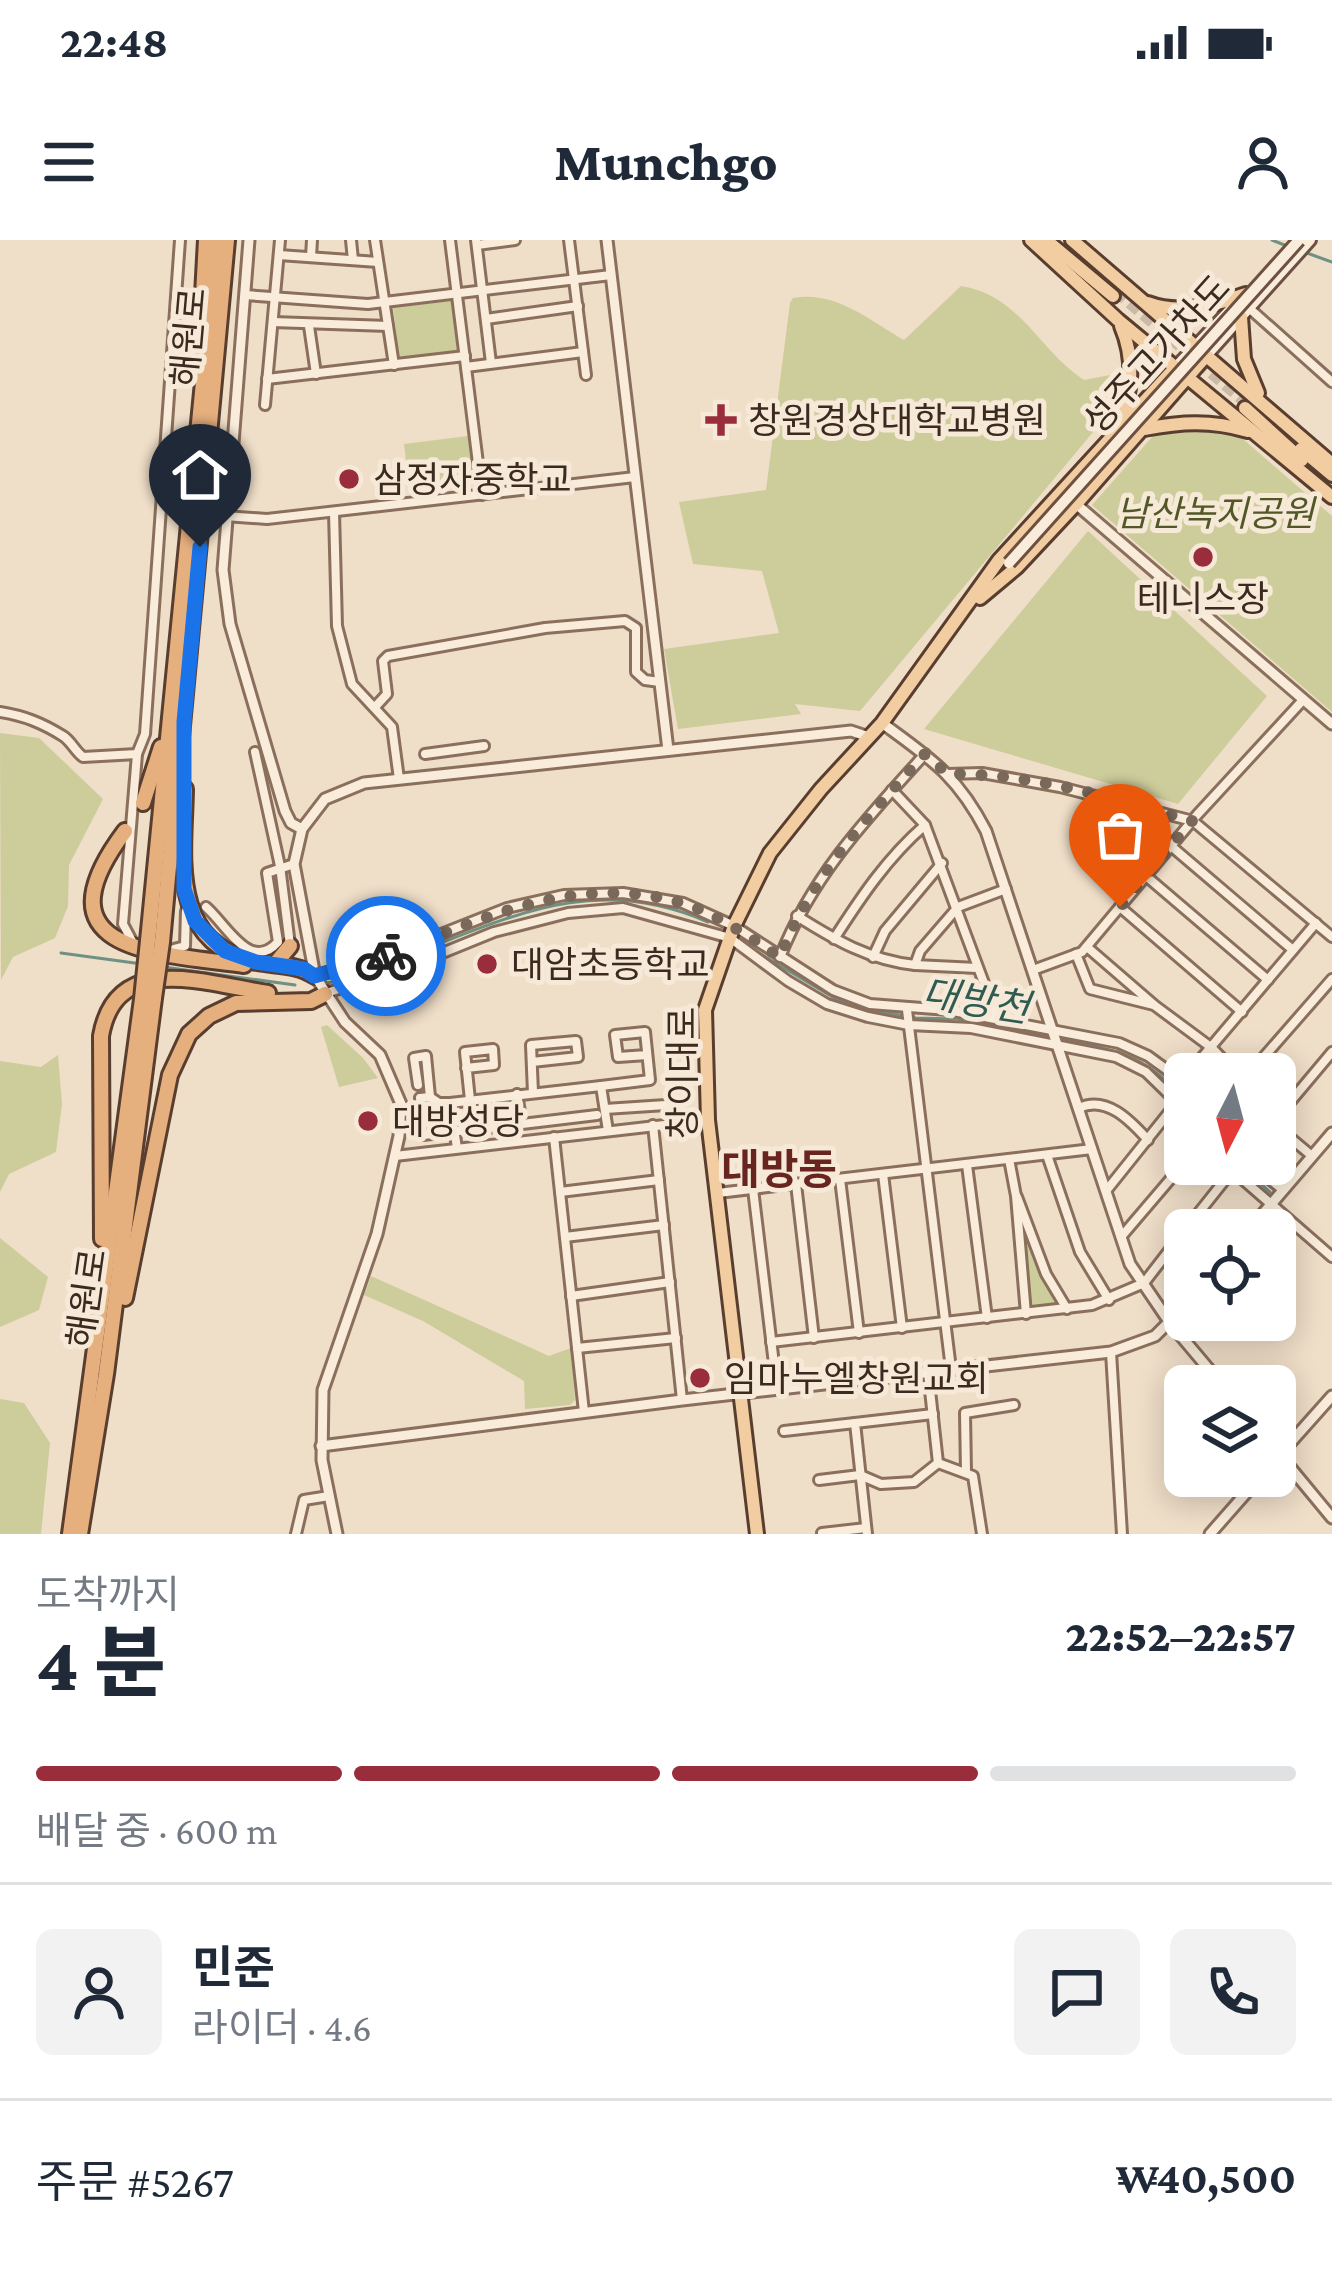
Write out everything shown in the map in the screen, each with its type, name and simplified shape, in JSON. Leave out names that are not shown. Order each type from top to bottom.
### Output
[{"type":"highway","points":[[205,373],[201,325],[206,240]]},
{"type":"highway","name":"해원로","points":[[177,721],[217,240]]},
{"type":"highway","name":"해원로","points":[[80,1534],[106,1374],[155,942],[226,240]]},
{"type":"highway","points":[[143,803],[177,721]]},
{"type":"highway","points":[[177,721],[184,889],[195,921],[225,951],[304,969],[314,976]]},
{"type":"highway","points":[[125,831],[91,889],[92,904],[105,931],[143,951],[314,976]]},
{"type":"highway","points":[[274,964],[290,946]]},
{"type":"highway","points":[[103,1304],[101,1036],[105,1015],[118,994],[149,979],[296,1000]]},
{"type":"highway","points":[[106,1374],[170,1075],[181,1047],[199,1023],[236,1003],[311,1001],[325,994]]},
{"type":"highway","name":"해원로","points":[[70,1534],[148,999]]},
{"type":"main road","points":[[1031,240],[1113,293],[1158,307],[1246,306]]},
{"type":"main road","points":[[1046,240],[1113,293]]},
{"type":"main road","points":[[1058,240],[1113,293]]},
{"type":"main road","points":[[1072,240],[1113,293],[1130,346],[1128,400],[1112,436]]},
{"type":"main road","points":[[969,607],[1017,567],[1076,505],[1189,378],[1297,240]]},
{"type":"main road","name":"성주고가차도","points":[[1009,562],[1297,240]]},
{"type":"main road","points":[[1272,273],[1310,240]]},
{"type":"main road","points":[[1140,300],[1194,346],[1332,487]]},
{"type":"main road","points":[[969,607],[999,560],[1194,346],[1246,306]]},
{"type":"main road","points":[[1246,306],[1244,359],[1260,434]]},
{"type":"main road","points":[[1118,320],[1189,378],[1253,409],[1332,464]]},
{"type":"main road","points":[[1253,409],[1332,476]]},
{"type":"main road","points":[[1143,429],[1220,422],[1260,434],[1332,497]]},
{"type":"main road","name":"창이대로","points":[[757,1534],[708,1120],[705,1010],[732,932],[770,853],[882,723],[1009,562]]},
{"type":"street","points":[[180,240],[147,718],[137,754],[123,924],[132,942],[179,950],[188,934],[186,911]]},
{"type":"street","points":[[249,240],[223,570],[230,624],[285,812],[302,829]]},
{"type":"street","points":[[265,405],[280,240]]},
{"type":"street","points":[[311,257],[312,240]]},
{"type":"street","points":[[351,240],[352,260]]},
{"type":"street","points":[[375,240],[394,365]]},
{"type":"street","points":[[450,240],[482,495]]},
{"type":"street","points":[[491,363],[476,242],[514,240]]},
{"type":"street","points":[[569,240],[586,375]]},
{"type":"street","points":[[607,240],[668,750]]},
{"type":"street","points":[[278,255],[378,262]]},
{"type":"street","points":[[244,295],[385,303],[611,275]]},
{"type":"street","points":[[486,319],[578,306]]},
{"type":"street","points":[[1246,306],[1332,382]]},
{"type":"street","points":[[273,322],[388,326]]},
{"type":"street","points":[[310,326],[316,374]]},
{"type":"street","points":[[268,380],[394,365],[491,363],[583,352]]},
{"type":"street","points":[[162,510],[267,519],[635,477]]},
{"type":"street","points":[[1076,505],[1332,724]]},
{"type":"street","points":[[334,512],[337,626],[352,684],[392,727],[399,779]]},
{"type":"street","points":[[375,707],[387,694],[383,661],[388,656],[545,628],[625,621],[636,628],[636,672],[645,680],[660,682]]},
{"type":"street","points":[[1033,970],[1086,947],[1303,700]]},
{"type":"street","points":[[0,712],[34,718],[66,737],[80,756],[137,754]]},
{"type":"street","points":[[882,723],[948,774],[968,796],[986,831],[1130,1264],[1164,1314]]},
{"type":"street","points":[[337,1534],[321,1446],[327,1372],[377,1234],[402,1119],[397,1086],[380,1055],[345,1022],[314,976],[294,864],[302,829],[325,799],[364,783],[851,731],[869,737]]},
{"type":"street","points":[[424,754],[484,746]]},
{"type":"street","points":[[255,752],[280,866],[290,946]]},
{"type":"street","points":[[780,957],[796,916],[823,872],[925,754]]},
{"type":"street","points":[[948,774],[982,773],[1060,787],[1192,821],[1332,937]]},
{"type":"street","points":[[892,790],[925,825],[997,1019]]},
{"type":"street","points":[[834,939],[868,886],[925,825]]},
{"type":"street","points":[[1171,846],[1293,950]]},
{"type":"street","points":[[873,956],[885,931],[942,863]]},
{"type":"street","points":[[206,908],[245,948],[261,953],[270,950],[278,942],[267,873],[294,864]]},
{"type":"street","points":[[1146,876],[1268,980]]},
{"type":"street","points":[[915,965],[920,951],[958,907],[1006,890]]},
{"type":"street","points":[[623,893],[623,908]]},
{"type":"street","points":[[314,976],[388,955],[506,908],[564,895],[623,893],[683,903],[832,990],[870,1004],[997,1019],[1117,1057],[1146,1072],[1164,1089]]},
{"type":"street","points":[[1120,907],[1242,1012]]},
{"type":"street","points":[[506,908],[512,927]]},
{"type":"street","points":[[325,994],[512,927],[568,913],[623,908],[732,932],[788,981],[827,1004],[909,1025],[1119,1043],[1164,1066]]},
{"type":"street","points":[[796,916],[873,956],[915,965],[977,968]]},
{"type":"street","points":[[1208,1053],[1316,923]]},
{"type":"street","points":[[1086,947],[1217,1053]]},
{"type":"street","points":[[1076,954],[1090,989],[1154,1005]]},
{"type":"street","points":[[1267,1053],[1332,979]]},
{"type":"street","points":[[907,1010],[951,1369]]},
{"type":"street","points":[[418,1085],[414,1058],[426,1056],[425,1098],[450,1103],[650,1080],[646,1032],[615,1035],[618,1057],[647,1055]]},
{"type":"street","points":[[532,1062],[578,1057],[576,1041],[531,1046],[533,1093]]},
{"type":"street","points":[[1296,1097],[1332,1052]]},
{"type":"street","points":[[466,1068],[470,1100]]},
{"type":"street","points":[[602,1086],[601,1112],[608,1131]]},
{"type":"street","points":[[517,1094],[522,1124],[665,1105]]},
{"type":"street","points":[[1078,1108],[1092,1102],[1105,1106],[1125,1117],[1148,1140]]},
{"type":"street","points":[[450,1103],[457,1148]]},
{"type":"street","points":[[395,1156],[708,1120]]},
{"type":"street","points":[[1106,1191],[1164,1124]]},
{"type":"street","points":[[423,1135],[513,1125]]},
{"type":"street","points":[[653,1125],[682,1400]]},
{"type":"street","points":[[1267,1209],[1332,1133]]},
{"type":"street","points":[[554,1137],[584,1412]]},
{"type":"street","points":[[1296,1142],[1312,1156]]},
{"type":"street","points":[[718,1193],[1092,1150]]},
{"type":"street","points":[[1047,1155],[1080,1252],[1109,1300]]},
{"type":"street","points":[[1009,1160],[1026,1314]]},
{"type":"street","points":[[968,1165],[987,1318]]},
{"type":"street","points":[[883,1174],[902,1328]]},
{"type":"street","points":[[840,1179],[859,1333]]},
{"type":"street","points":[[560,1192],[659,1180]]},
{"type":"street","points":[[796,1184],[814,1338]]},
{"type":"street","points":[[1121,1237],[1165,1185]]},
{"type":"street","points":[[1249,1185],[1332,1257]]},
{"type":"street","points":[[1277,1185],[1283,1190]]},
{"type":"street","points":[[753,1190],[777,1389]]},
{"type":"street","points":[[1016,1196],[1046,1274],[1067,1309]]},
{"type":"street","points":[[565,1238],[664,1225]]},
{"type":"street","points":[[771,1342],[1067,1309],[1109,1300],[1144,1283],[1164,1257]]},
{"type":"street","points":[[571,1295],[670,1282]]},
{"type":"street","points":[[321,1446],[1111,1352],[1164,1328]]},
{"type":"street","points":[[577,1348],[676,1338]]},
{"type":"street","points":[[1185,1341],[1205,1365]]},
{"type":"street","points":[[1111,1352],[1122,1534]]},
{"type":"street","points":[[928,1372],[938,1463]]},
{"type":"street","points":[[1296,1434],[1332,1396]]},
{"type":"street","points":[[966,1472],[965,1413],[1014,1405]]},
{"type":"street","points":[[784,1431],[933,1414]]},
{"type":"street","points":[[822,1533],[866,1531],[855,1424]]},
{"type":"street","points":[[938,1463],[966,1472],[976,1484],[982,1534]]},
{"type":"street","points":[[819,1480],[860,1475],[881,1484],[914,1482],[938,1463]]},
{"type":"street","points":[[1296,1478],[1332,1518]]},
{"type":"street","points":[[863,1504],[881,1484]]},
{"type":"street","points":[[296,1534],[304,1500],[329,1496]]},
{"type":"street","points":[[1210,1534],[1243,1497]]},
{"type":"green space","points":[[961,286],[999,300],[1084,380],[1110,375],[1119,380],[1119,401],[860,711],[795,704],[801,714],[678,729],[664,649],[779,633],[762,571],[693,564],[679,502],[766,490],[793,298],[837,303],[904,340]]},
{"type":"green space","points":[[451,301],[457,351],[399,357],[393,307]]},
{"type":"green space","name":"남산녹지공원","points":[[1200,425],[1236,433],[1332,516],[1332,712],[1092,505],[1153,436]]},
{"type":"green space","points":[[468,436],[475,484],[410,493],[404,444]]},
{"type":"green space","points":[[1088,531],[1267,696],[1178,804],[924,729]]},
{"type":"green space","points":[[0,733],[39,738],[103,799],[69,865],[68,906],[55,938],[13,957],[1,980]]},
{"type":"green space","points":[[327,1025],[378,1078],[339,1087],[321,1027]]},
{"type":"green space","points":[[58,1055],[62,1104],[56,1152],[9,1174],[0,1192],[0,1061],[41,1067]]},
{"type":"green space","points":[[1029,1220],[1057,1295],[1053,1311],[1026,1314],[1016,1222]]},
{"type":"green space","points":[[0,1238],[48,1277],[39,1310],[0,1327]]},
{"type":"green space","points":[[371,1276],[549,1356],[571,1348],[575,1400],[570,1405],[525,1409],[524,1381],[423,1321],[364,1295]]},
{"type":"green space","points":[[0,1399],[24,1403],[50,1443],[41,1534],[0,1534]]},
{"type":"waterway","points":[[1272,240],[1287,246]]},
{"type":"waterway","points":[[1307,253],[1332,262]]},
{"type":"waterway","name":"대방천","points":[[327,983],[550,906],[626,901],[666,907],[708,922]]},
{"type":"waterway","name":"대방천","points":[[757,952],[836,999],[872,1010],[957,1019],[1050,1037]]},
{"type":"waterway","name":"대방천","points":[[61,953],[142,964]]},
{"type":"waterway","name":"대방천","points":[[164,967],[295,985]]},
{"type":"waterway","name":"대방천","points":[[1059,1039],[1128,1056],[1164,1079]]},
{"type":"waterway","name":"대방천","points":[[1262,1185],[1270,1192]]},
{"type":"tunnel","points":[[1116,291],[1249,405]]},
{"type":"way so far","points":[[386,956],[506,908],[564,895],[623,893],[683,903],[734,926],[780,957],[796,916],[823,872],[925,754],[948,774],[982,773],[1060,787],[1192,821],[1120,907]]},
{"type":"place","name":"창원경상대학교병원","points":[[721,420]]},
{"type":"place","name":"삼정자중학교","points":[[349,479]]},
{"type":"place","name":"테니스장","points":[[1203,557]]},
{"type":"place","name":"대암초등학교","points":[[487,964]]},
{"type":"place","name":"대방성당","points":[[368,1121]]},
{"type":"place","name":"임마누엘창원교회","points":[[700,1378]]},
{"type":"district","name":"대방동","points":[[779,1169]]},
{"type":"route","points":[[200,547],[184,722],[184,889],[195,921],[235,956],[304,969],[314,976],[386,956]]}]
